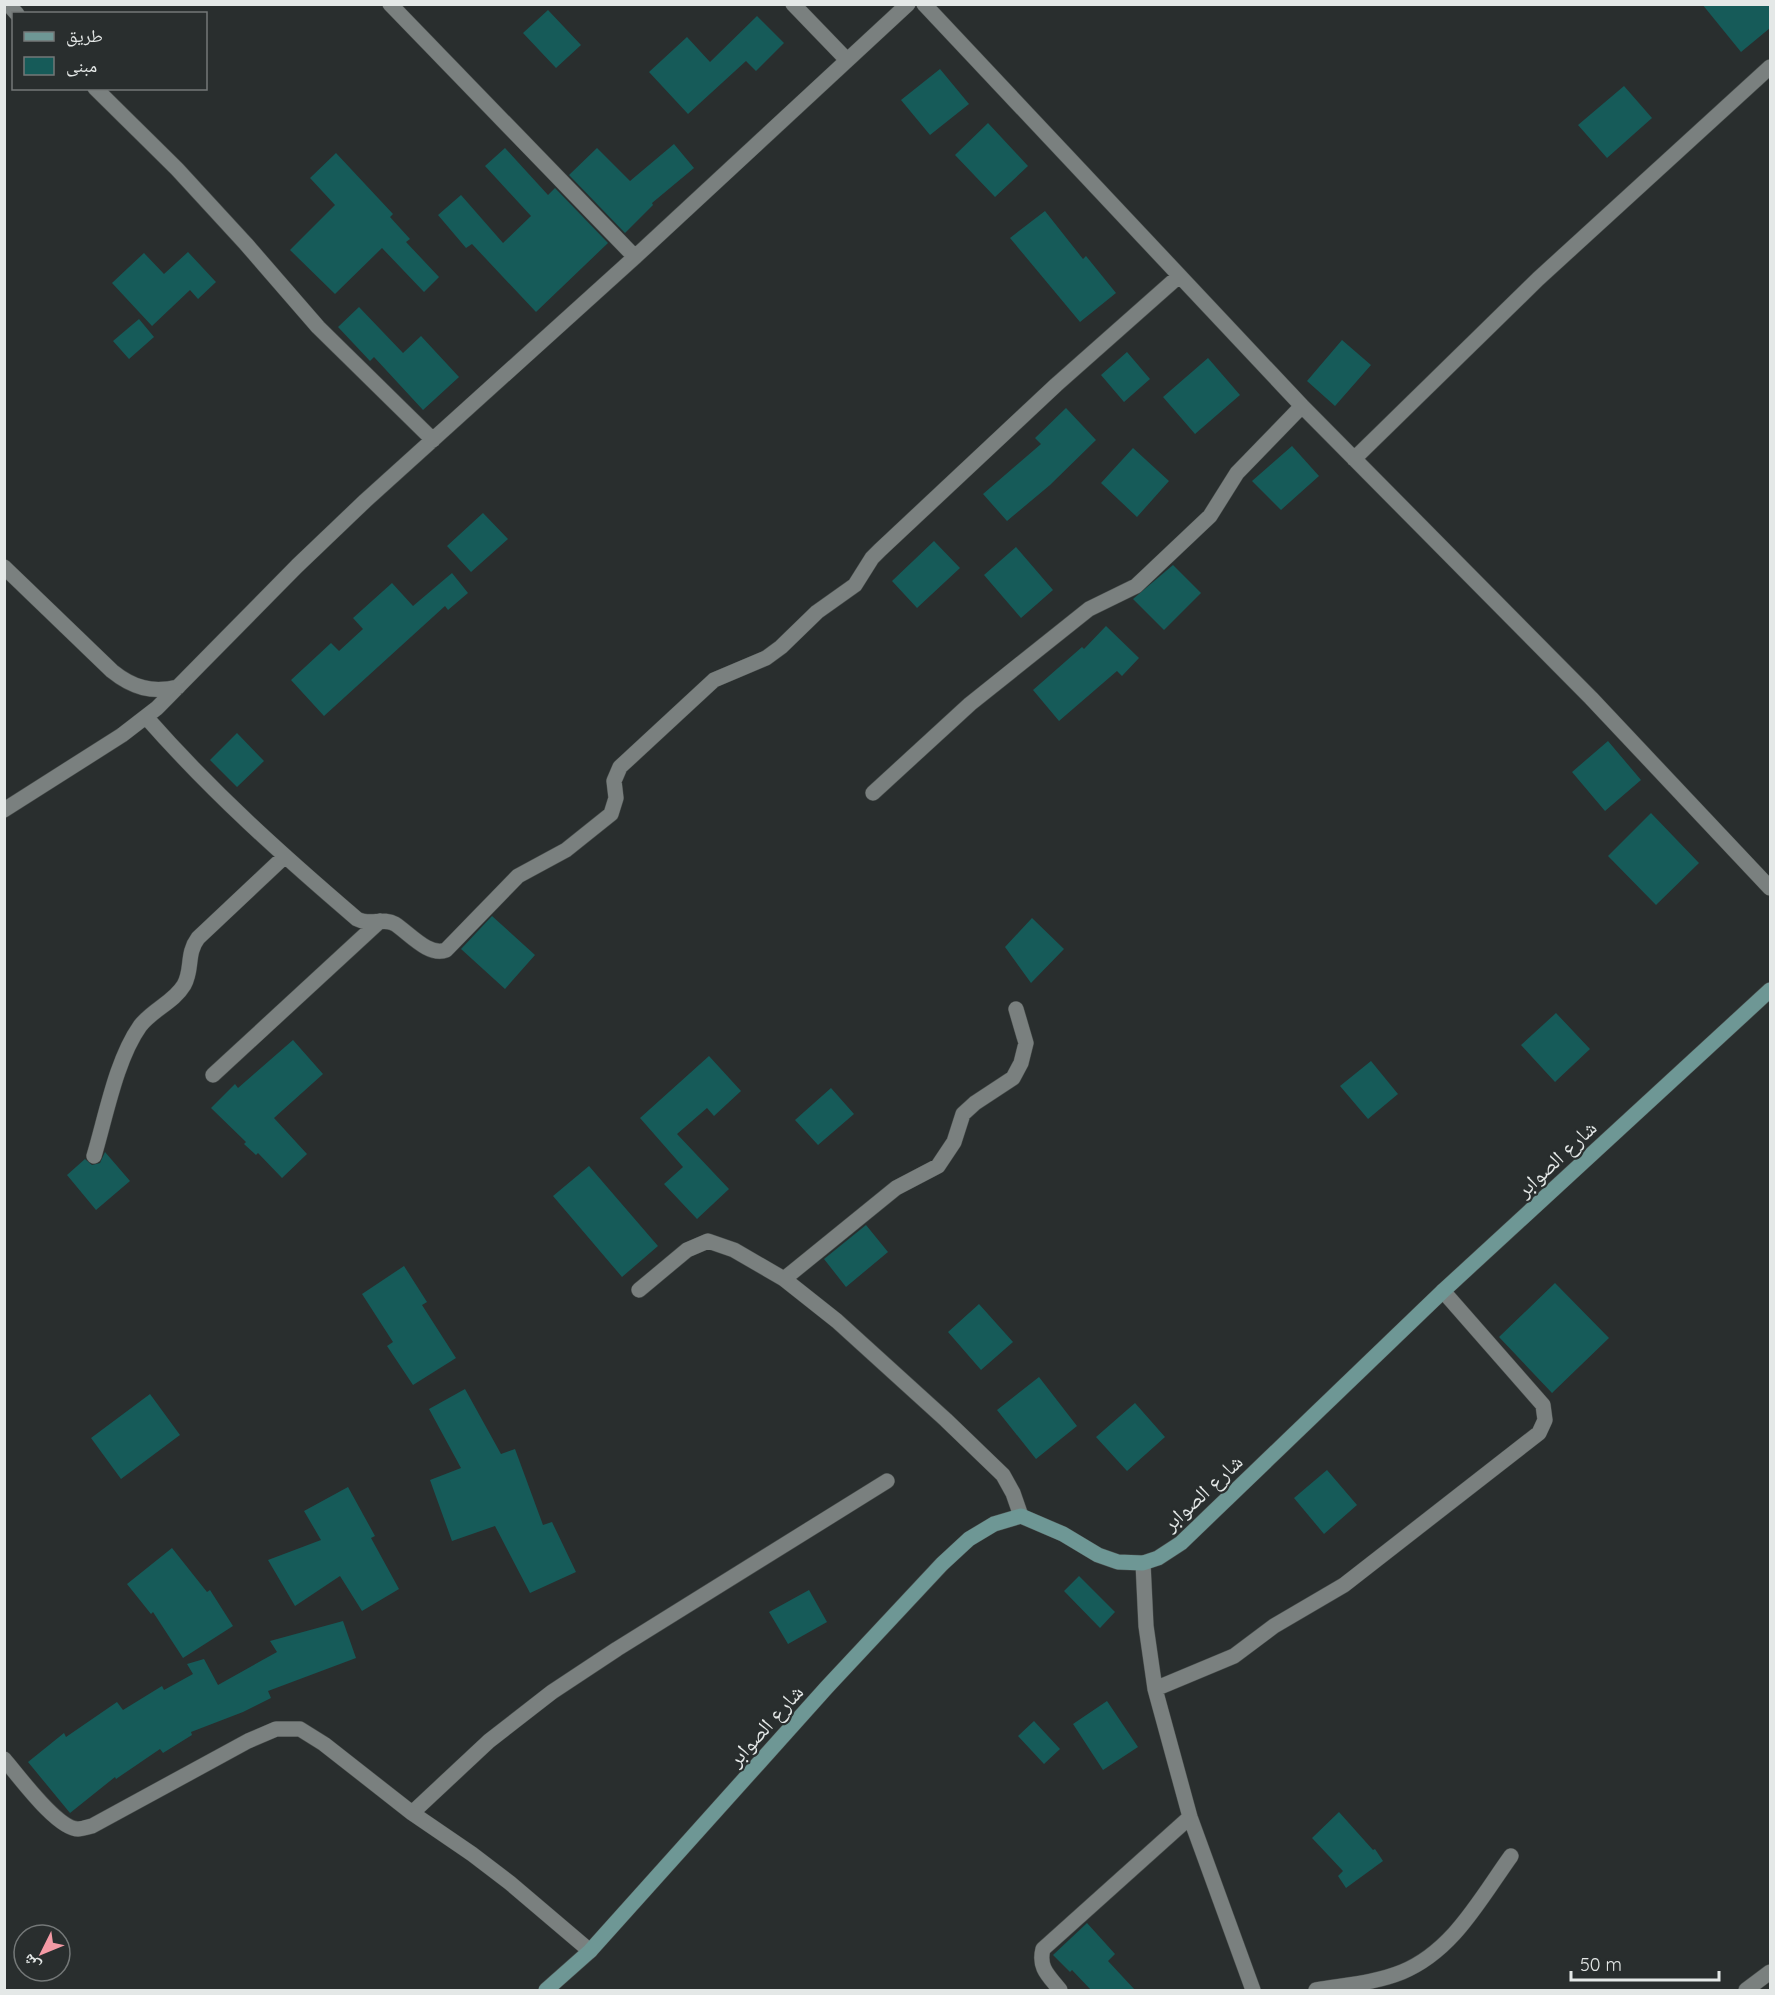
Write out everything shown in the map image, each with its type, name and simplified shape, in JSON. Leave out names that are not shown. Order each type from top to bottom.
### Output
[{"type":"street","points":[[390,4],[635,257]]},
{"type":"street","points":[[793,4],[847,60]]},
{"type":"street","points":[[4,810],[122,735],[146,717],[297,566],[908,4]]},
{"type":"street","points":[[924,4],[1302,406],[1575,682],[1770,888]]},
{"type":"street","points":[[1354,459],[1538,279],[1770,68]]},
{"type":"street","points":[[97,90],[208,202],[318,327],[433,440]]},
{"type":"street","points":[[146,717],[219,796],[284,857],[357,919],[366,922],[392,922],[432,950],[441,951],[449,946],[518,876],[582,840],[611,814],[616,798],[614,781],[620,767],[704,687],[725,674],[765,658],[781,647],[817,612],[855,585],[872,558],[880,550],[1056,385],[1179,276]]},
{"type":"street","points":[[873,793],[970,704],[1089,609],[1136,586],[1210,516],[1237,473],[1302,406]]},
{"type":"street","points":[[4,567],[123,680],[136,687],[149,690],[178,687]]},
{"type":"street","points":[[94,1156],[122,1061],[136,1033],[155,1009],[181,990],[190,969],[190,952],[198,938],[284,857]]},
{"type":"street","points":[[213,1075],[380,921]]},
{"type":"street","name":"شارع الصوابر","points":[[1143,1563],[1158,1558],[1181,1543],[1443,1291],[1770,990]]},
{"type":"street","points":[[784,1279],[896,1188],[938,1166],[954,1142],[963,1114],[975,1103],[1013,1078],[1021,1063],[1026,1043],[1017,1009]]},
{"type":"street","points":[[639,1290],[687,1250],[708,1241],[734,1250],[784,1279],[837,1322],[912,1389],[1003,1475],[1013,1493],[1021,1516],[1063,1534],[1098,1555],[1118,1562],[1143,1563],[1146,1626],[1155,1689],[1190,1817],[1253,1990]]},
{"type":"street","points":[[1155,1689],[1234,1656],[1274,1626],[1344,1585],[1539,1433],[1545,1420],[1542,1406],[1443,1291]]},
{"type":"street","points":[[412,1814],[489,1741],[552,1692],[887,1481]]},
{"type":"street","name":"شارع الصوابر","points":[[546,1990],[590,1951],[827,1687],[942,1564],[969,1539],[994,1524],[1021,1516]]},
{"type":"street","points":[[4,1759],[61,1822],[77,1829],[92,1826],[248,1741],[276,1729],[300,1730],[324,1744],[412,1814],[495,1871],[590,1951]]},
{"type":"street","points":[[1060,1990],[1045,1971],[1040,1959],[1043,1949],[1190,1817]]},
{"type":"street","points":[[1316,1990],[1381,1979],[1419,1964],[1450,1939],[1511,1856]]},
{"type":"street","points":[[1746,1990],[1770,1972]]},
{"type":"building","points":[[1702,4],[1770,4],[1770,28],[1741,52]]},
{"type":"building","points":[[548,10],[581,45],[556,68],[523,33]]},
{"type":"building","points":[[757,16],[784,43],[756,71],[746,61],[688,114],[649,72],[687,37],[710,62]]},
{"type":"building","points":[[940,69],[969,104],[930,135],[901,100]]},
{"type":"building","points":[[1624,86],[1652,118],[1607,158],[1578,125]]},
{"type":"building","points":[[988,123],[1028,166],[995,197],[955,155]]},
{"type":"building","points":[[674,144],[694,168],[652,203],[653,205],[625,233],[569,175],[597,148],[630,181]]},
{"type":"building","points":[[505,148],[548,195],[555,188],[608,243],[536,312],[472,244],[466,248],[438,215],[461,195],[503,243],[531,216],[485,166]]},
{"type":"building","points":[[336,153],[393,214],[390,217],[410,239],[406,242],[439,277],[424,292],[382,248],[335,294],[290,250],[335,205],[310,178]]},
{"type":"building","points":[[1045,211],[1083,259],[1086,256],[1116,293],[1080,322],[1010,238]]},
{"type":"building","points":[[188,252],[216,282],[198,299],[190,290],[152,326],[112,283],[144,253],[164,274]]},
{"type":"building","points":[[359,307],[403,353],[421,336],[459,377],[423,410],[374,357],[370,361],[338,327]]},
{"type":"building","points":[[139,319],[154,337],[129,359],[113,341]]},
{"type":"building","points":[[1342,340],[1371,365],[1335,406],[1307,381]]},
{"type":"building","points":[[1127,352],[1150,379],[1124,402],[1101,375]]},
{"type":"building","points":[[1208,358],[1240,395],[1195,434],[1163,397]]},
{"type":"building","points":[[1066,408],[1096,440],[1050,485],[1007,521],[983,494],[1041,444],[1035,438]]},
{"type":"building","points":[[1292,446],[1319,476],[1281,510],[1252,481]]},
{"type":"building","points":[[1133,448],[1169,481],[1137,517],[1101,483]]},
{"type":"building","points":[[483,513],[508,539],[471,572],[447,546]]},
{"type":"building","points":[[934,541],[960,568],[917,608],[892,581]]},
{"type":"building","points":[[1016,547],[1053,590],[1021,618],[984,575]]},
{"type":"building","points":[[1173,565],[1201,593],[1164,630],[1133,599]]},
{"type":"building","points":[[452,573],[468,593],[448,610],[445,606],[324,716],[291,680],[331,643],[339,651],[363,629],[353,618],[392,583],[413,606]]},
{"type":"building","points":[[1106,626],[1139,658],[1122,676],[1117,671],[1059,721],[1033,690],[1082,647],[1084,649]]},
{"type":"building","points":[[237,733],[264,761],[237,787],[210,760]]},
{"type":"building","points":[[1608,741],[1641,780],[1605,811],[1572,772]]},
{"type":"building","points":[[1651,813],[1699,863],[1656,905],[1608,856]]},
{"type":"building","points":[[492,916],[535,955],[505,989],[461,949]]},
{"type":"building","points":[[1032,918],[1064,949],[1031,983],[1005,947]]},
{"type":"building","points":[[1556,1013],[1590,1049],[1555,1082],[1521,1045]]},
{"type":"building","points":[[293,1040],[323,1074],[274,1118],[307,1154],[282,1178],[258,1153],[256,1155],[244,1144],[246,1142],[211,1108],[235,1084],[238,1088]]},
{"type":"building","points":[[709,1056],[741,1091],[714,1116],[707,1108],[677,1134],[729,1189],[697,1219],[664,1184],[683,1167],[640,1118]]},
{"type":"building","points":[[1371,1061],[1398,1094],[1368,1119],[1340,1086]]},
{"type":"building","points":[[831,1088],[854,1114],[818,1145],[795,1120]]},
{"type":"building","points":[[105,1152],[130,1181],[96,1210],[67,1175],[85,1159],[92,1165],[100,1163]]},
{"type":"building","points":[[589,1166],[658,1246],[622,1277],[553,1196]]},
{"type":"building","points":[[866,1225],[888,1252],[846,1287],[824,1259]]},
{"type":"building","points":[[404,1266],[427,1302],[422,1305],[456,1358],[413,1385],[387,1346],[393,1342],[362,1294]]},
{"type":"building","points":[[1555,1283],[1609,1338],[1552,1393],[1499,1337]]},
{"type":"building","points":[[979,1304],[1013,1342],[981,1370],[948,1332]]},
{"type":"building","points":[[1039,1377],[1077,1426],[1036,1459],[997,1410]]},
{"type":"building","points":[[465,1389],[501,1454],[515,1449],[543,1525],[552,1522],[576,1572],[530,1593],[495,1526],[452,1541],[430,1480],[461,1468],[429,1409]]},
{"type":"building","points":[[150,1394],[180,1435],[121,1479],[91,1438]]},
{"type":"building","points":[[1135,1403],[1165,1437],[1127,1471],[1096,1437]]},
{"type":"building","points":[[1327,1470],[1357,1505],[1324,1534],[1294,1498]]},
{"type":"building","points":[[348,1487],[375,1536],[371,1538],[399,1589],[362,1611],[340,1576],[295,1606],[268,1560],[321,1540],[304,1511]]},
{"type":"building","points":[[172,1548],[207,1592],[210,1590],[233,1626],[183,1658],[153,1612],[151,1614],[127,1584]]},
{"type":"building","points":[[1079,1576],[1115,1612],[1100,1628],[1064,1591]]},
{"type":"building","points":[[809,1590],[827,1622],[788,1644],[769,1612]]},
{"type":"building","points":[[343,1621],[356,1658],[268,1691],[271,1698],[243,1712],[191,1732],[192,1735],[163,1753],[160,1749],[116,1779],[115,1777],[70,1813],[28,1762],[64,1733],[66,1737],[117,1702],[123,1710],[162,1686],[164,1690],[193,1674],[187,1664],[204,1659],[218,1685],[277,1652],[270,1641]]},
{"type":"building","points":[[1107,1701],[1138,1747],[1103,1770],[1073,1724]]},
{"type":"building","points":[[1034,1721],[1060,1749],[1044,1764],[1018,1736]]},
{"type":"building","points":[[1339,1812],[1373,1850],[1375,1849],[1383,1861],[1346,1888],[1338,1876],[1343,1871],[1312,1838]]},
{"type":"building","points":[[1087,1923],[1115,1954],[1108,1961],[1135,1990],[1091,1990],[1072,1970],[1070,1972],[1053,1955]]}]
